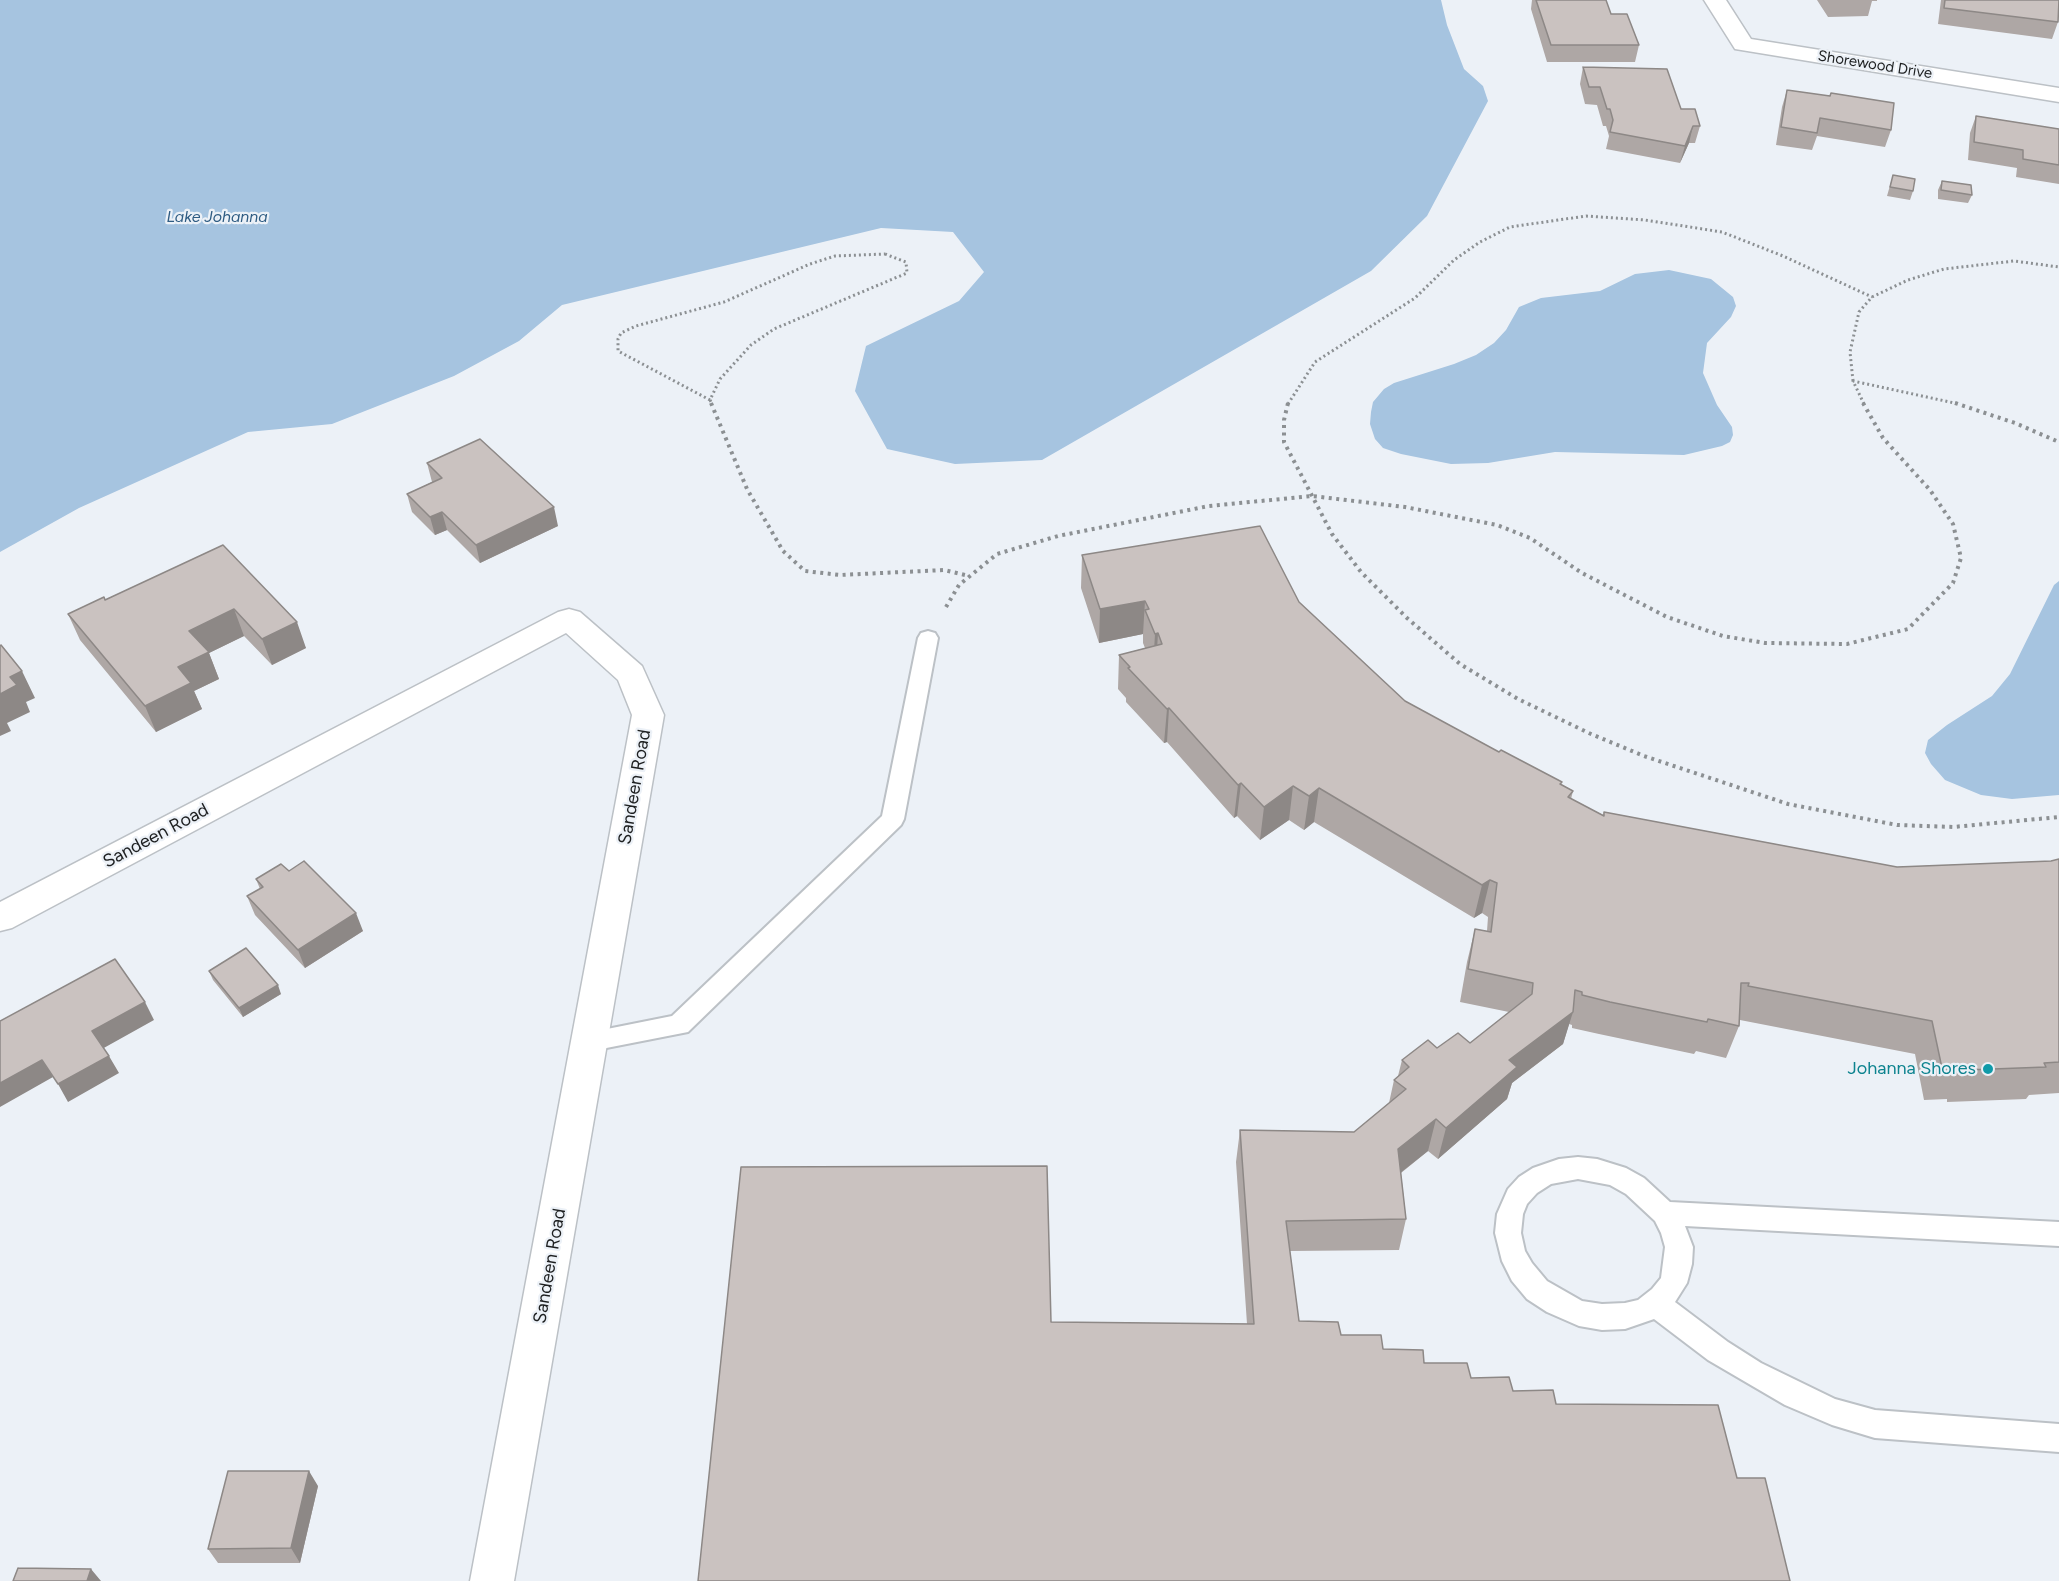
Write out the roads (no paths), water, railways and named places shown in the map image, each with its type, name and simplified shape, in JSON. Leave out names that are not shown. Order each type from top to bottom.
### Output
[{"type":"street","name":"Shorewood Drive","points":[[1715,0],[1743,44],[2059,95]]},
{"type":"street","name":"Sandeen Road","points":[[0,918],[569,619],[631,674],[648,715],[492,1581]]},
{"type":"lane","points":[[591,1041],[679,1025],[893,819],[928,638]]},
{"type":"lane","points":[[1588,1169],[1617,1176],[1635,1186],[1664,1213],[1674,1230],[1679,1247],[1678,1264],[1673,1283],[1662,1298],[1654,1303],[1646,1310],[1625,1316],[1602,1317],[1579,1313],[1537,1290],[1522,1272],[1512,1253],[1508,1233],[1510,1214],[1517,1197],[1528,1185],[1542,1176],[1559,1170],[1588,1169]]},
{"type":"lane","points":[[1664,1213],[2059,1234]]},
{"type":"lane","points":[[1654,1303],[1743,1367],[1795,1396],[1832,1412],[1875,1424],[2059,1438]]},
{"type":"water","name":"Lake Johanna","points":[[0,0],[1441,0],[1447,25],[1464,69],[1483,86],[1488,101],[1427,216],[1371,271],[1042,460],[955,464],[887,449],[855,391],[866,346],[959,301],[984,272],[953,232],[881,228],[562,305],[519,341],[454,376],[332,424],[248,432],[79,508],[0,552]]},
{"type":"water","points":[[1669,270],[1711,279],[1733,297],[1736,306],[1731,317],[1707,343],[1703,373],[1717,405],[1732,427],[1733,435],[1730,442],[1684,455],[1555,452],[1488,463],[1451,464],[1401,454],[1383,448],[1375,439],[1370,424],[1371,412],[1373,402],[1384,389],[1394,383],[1476,355],[1494,343],[1506,330],[1519,307],[1541,298],[1600,291],[1635,274]]},
{"type":"water","points":[[2059,581],[2059,795],[2012,799],[1981,795],[1945,780],[1925,753],[1928,740],[1992,696],[2010,674],[2054,585]]},
{"type":"place","name":"Johanna Shores","points":[[1988,1069]]}]
